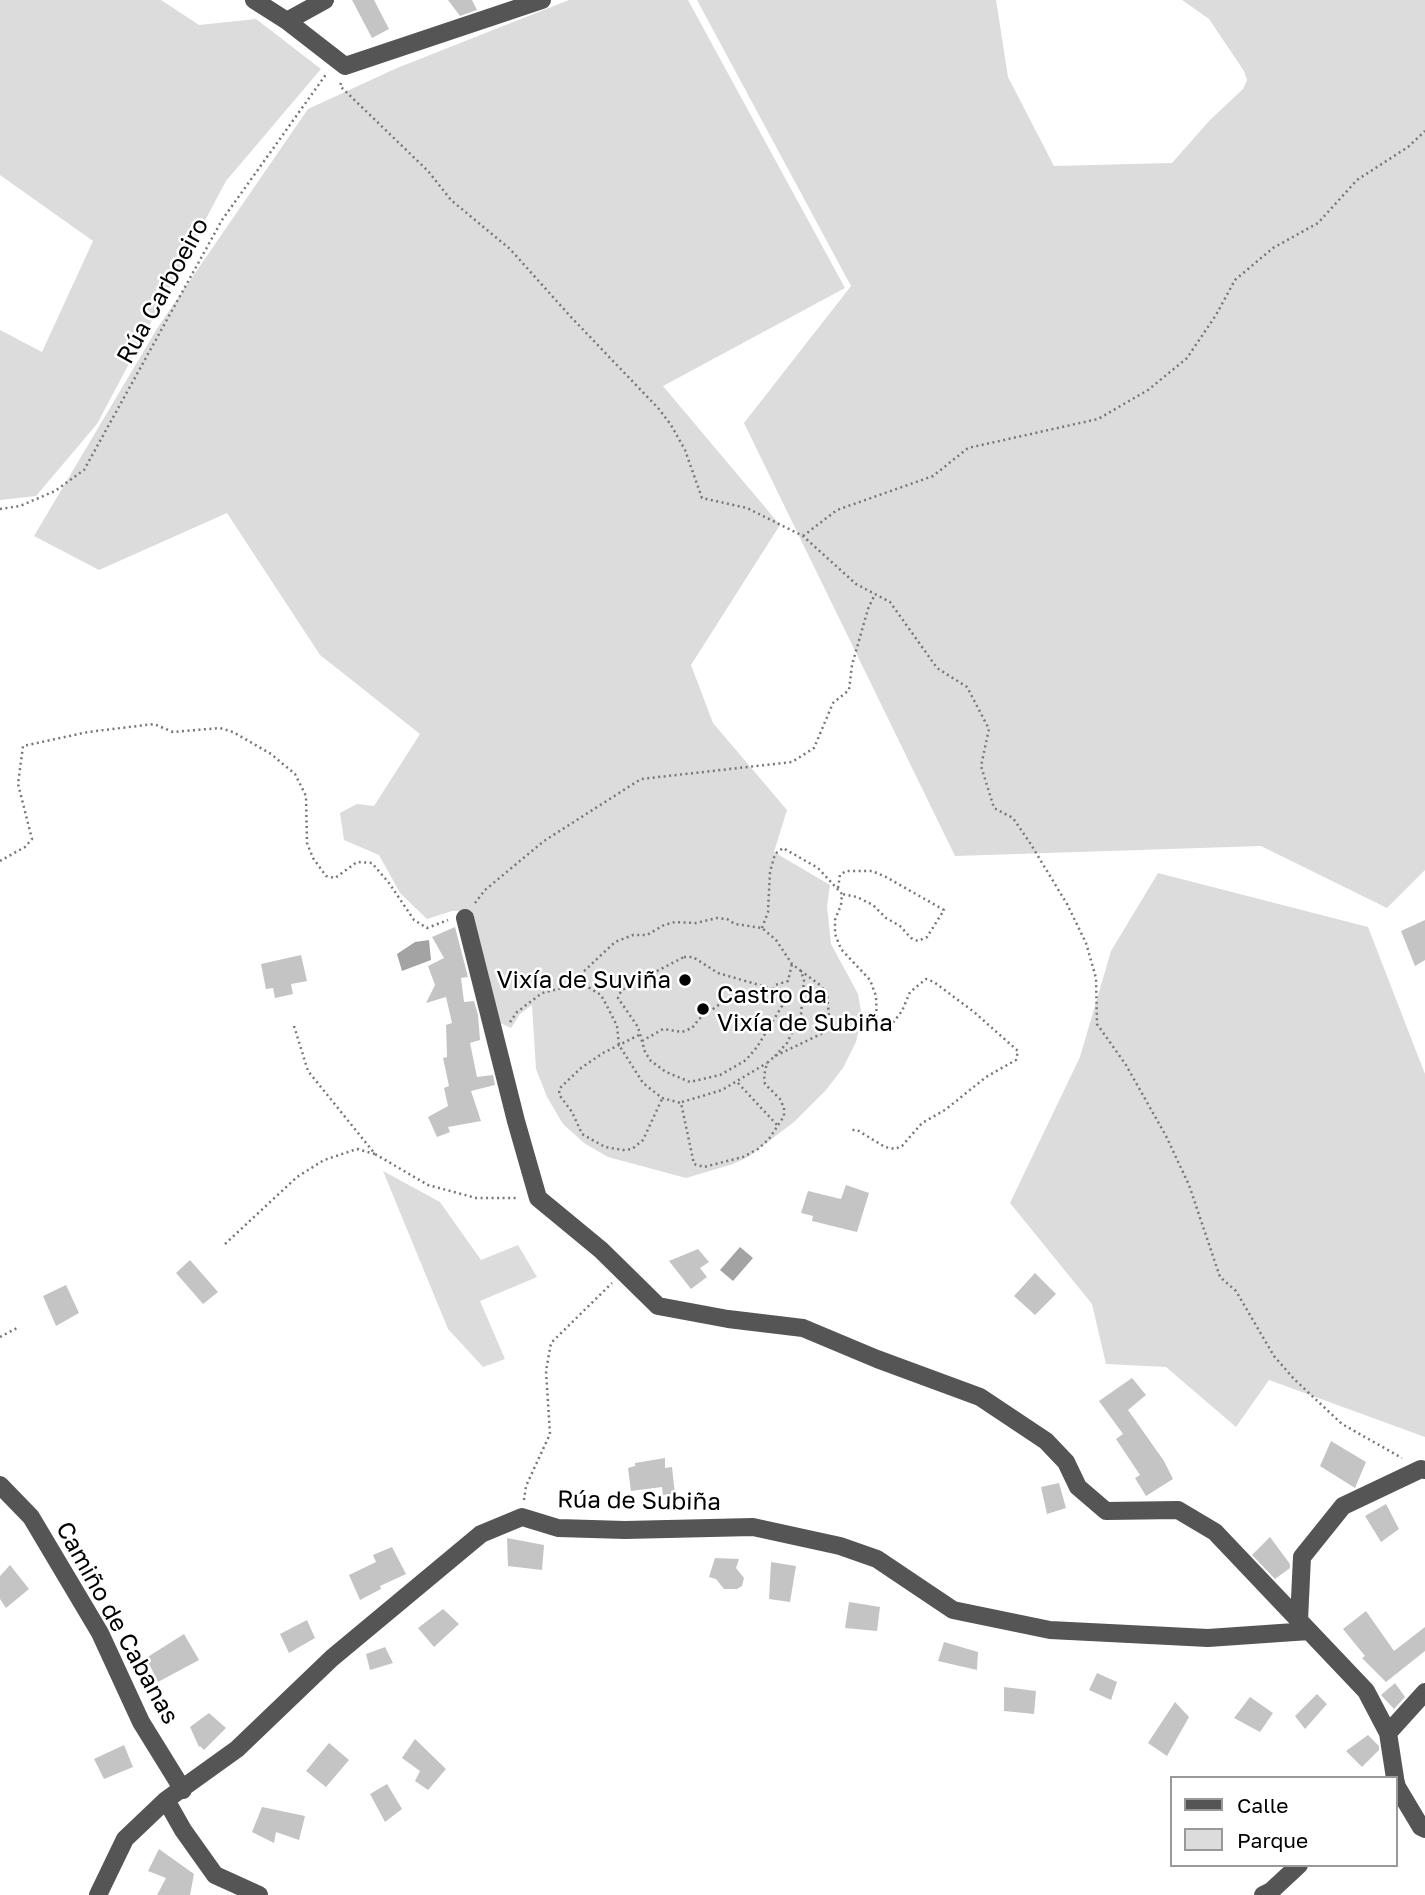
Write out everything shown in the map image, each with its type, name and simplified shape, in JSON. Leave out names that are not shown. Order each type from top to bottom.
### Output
[{"type":"street","points":[[254,0],[287,21],[341,63],[542,0]]},
{"type":"street","points":[[287,21],[326,0]]},
{"type":"street","points":[[466,915],[516,1121],[538,1198],[601,1250],[658,1306],[728,1319],[803,1328],[877,1359],[980,1396],[1046,1441],[1066,1462],[1078,1487],[1106,1511],[1178,1510],[1215,1532],[1366,1691],[1388,1733],[1395,1776]]},
{"type":"street","points":[[1304,1625],[1301,1557],[1343,1507],[1423,1470]]},
{"type":"street","name":"Camiño de Cabanas","points":[[0,1485],[31,1517],[100,1633],[141,1722],[183,1790]]},
{"type":"street","name":"Rúa de Subiña","points":[[98,1895],[125,1839],[166,1800],[237,1749],[332,1658],[481,1534],[522,1517],[558,1528],[625,1530],[753,1527],[840,1546],[877,1559],[953,1609],[1051,1630],[1208,1638],[1304,1625]]},
{"type":"street","points":[[1388,1733],[1425,1692]]},
{"type":"street","points":[[1397,1785],[1421,1827],[1425,1829]]},
{"type":"street","points":[[166,1800],[183,1830],[215,1875],[259,1895]]},
{"type":"street","points":[[1263,1895],[1271,1892],[1297,1867]]},
{"type":"path","name":"Rúa Carboeiro","points":[[0,509],[20,506],[55,491],[84,470],[222,220],[314,89],[341,63]]},
{"type":"path","points":[[341,63],[340,86],[401,144],[451,200],[510,249],[659,409],[685,450],[702,498],[747,508],[803,536],[856,584],[890,602],[937,668],[967,687],[989,729],[981,766],[994,808],[1013,818],[1019,826],[1056,886],[1086,943],[1096,978],[1097,1024],[1126,1065],[1166,1136],[1189,1185],[1220,1277],[1236,1291],[1274,1356],[1316,1402],[1342,1424],[1423,1470]]},
{"type":"path","points":[[803,536],[837,510],[933,476],[968,448],[1098,419],[1148,390],[1187,358],[1216,315],[1235,279],[1273,248],[1318,223],[1357,180],[1408,147],[1425,131]]},
{"type":"path","points":[[0,861],[25,848],[32,839],[18,784],[23,746],[88,732],[154,724],[173,732],[220,728],[233,732],[271,754],[295,774],[306,796],[307,843],[313,858],[326,876],[335,878],[356,862],[372,863],[414,920],[427,928],[466,915],[485,890],[544,841],[640,779],[792,762],[814,748],[833,704],[849,691],[852,665],[875,594]]},
{"type":"path","points":[[762,928],[768,912],[775,854],[783,848],[818,868],[838,890],[842,894],[857,897],[873,905],[918,941],[927,937],[944,909],[872,871],[846,871],[840,875],[838,890]]},
{"type":"path","points":[[842,894],[835,920],[835,934],[841,949],[870,979],[876,996],[877,1029],[882,1030],[892,1024],[902,1012],[910,992],[926,979],[974,1012],[1018,1051],[1016,1060],[986,1077],[945,1110],[922,1123],[902,1146],[895,1149],[886,1147],[857,1130],[850,1130]]},
{"type":"path","points":[[579,984],[581,974],[615,942],[633,935],[648,935],[664,925],[675,922],[696,923],[717,918],[762,928],[776,940],[792,964],[820,985],[827,994],[829,1005],[827,1027],[812,1039],[775,1056]]},
{"type":"path","points":[[684,957],[693,957],[718,972],[766,986],[773,989],[781,999],[782,1006],[747,1060],[720,1075],[690,1082],[666,1072],[651,1060],[645,1052],[638,1027],[618,998],[621,991],[684,957]]},
{"type":"path","points":[[773,989],[775,985],[788,982],[792,964]]},
{"type":"path","points":[[498,1044],[517,1012],[542,993],[579,984],[601,995],[617,1026],[619,1045],[643,1083],[662,1098],[681,1102],[737,1083],[775,1056],[792,1035],[801,1014],[804,981],[801,971]]},
{"type":"path","points":[[642,1041],[663,1029],[682,1032],[692,1028],[699,1019],[720,1004],[747,1000],[766,986]]},
{"type":"path","points":[[294,1026],[308,1072],[375,1154]]},
{"type":"path","points":[[639,1035],[581,1068],[558,1091],[582,1134],[606,1147],[623,1150],[632,1149],[643,1140],[662,1098]]},
{"type":"path","points":[[681,1102],[694,1164],[697,1167],[743,1157],[758,1149],[784,1116],[780,1099],[765,1084],[767,1063]]},
{"type":"path","points":[[737,1083],[778,1126]]},
{"type":"path","points":[[225,1244],[298,1177],[324,1160],[357,1149],[375,1154],[428,1185],[464,1195],[476,1198],[538,1198]]},
{"type":"path","points":[[522,1517],[526,1486],[550,1434],[547,1371],[551,1343],[623,1272]]},
{"type":"path","points":[[0,1337],[17,1328]]},
{"type":"green space","points":[[0,0],[161,0],[199,25],[256,19],[321,69],[226,181],[97,424],[36,496],[0,500],[0,330],[42,352],[93,241],[0,175]]},
{"type":"green space","points":[[569,0],[688,0],[845,288],[663,386],[780,525],[691,665],[713,723],[787,810],[774,852],[830,885],[827,906],[831,944],[858,994],[862,1017],[856,1042],[843,1068],[826,1090],[794,1122],[748,1157],[686,1178],[608,1157],[584,1143],[563,1124],[547,1097],[536,1069],[532,1005],[520,1014],[511,1028],[498,1022],[470,910],[452,911],[427,919],[400,893],[379,855],[344,840],[340,813],[357,804],[374,806],[420,734],[320,655],[227,513],[99,570],[34,536],[158,327],[308,109],[397,68]]},
{"type":"green space","points":[[697,0],[996,0],[1008,77],[1054,166],[1172,163],[1209,121],[1243,89],[1247,80],[1244,71],[1209,19],[1182,0],[1425,0],[1425,870],[1387,908],[1261,846],[955,856],[744,423],[851,286]]},
{"type":"green space","points":[[1158,873],[1368,927],[1425,1074],[1425,1437],[1269,1380],[1236,1427],[1166,1367],[1106,1364],[1092,1304],[1010,1203],[1080,1057],[1111,951]]},
{"type":"green space","points":[[383,1171],[440,1202],[481,1260],[518,1245],[537,1277],[480,1301],[505,1359],[483,1367],[448,1329]]},
{"type":"shaded area","points":[[429,940],[431,960],[402,971],[397,954],[415,942]]},
{"type":"shaded area","points":[[740,1247],[753,1258],[733,1281],[720,1270]]},
{"type":"building","points":[[352,0],[374,0],[389,29],[372,38]]},
{"type":"building","points":[[448,0],[472,0],[477,10],[460,16]]},
{"type":"building","points":[[1425,920],[1425,960],[1415,966],[1401,931]]},
{"type":"building","points":[[455,927],[468,977],[461,978],[464,1002],[474,1001],[478,1015],[480,1040],[470,1043],[477,1077],[493,1075],[495,1085],[471,1091],[481,1121],[448,1127],[450,1132],[437,1137],[428,1117],[448,1106],[444,1088],[449,1086],[443,1058],[447,1057],[446,1025],[452,1023],[446,997],[426,1003],[435,985],[428,966],[444,958],[432,937]]},
{"type":"building","points":[[301,955],[307,981],[291,984],[293,994],[275,998],[273,988],[266,989],[261,964]]},
{"type":"building","points":[[846,1185],[869,1193],[857,1232],[812,1221],[813,1216],[801,1213],[808,1191],[841,1199]]},
{"type":"building","points":[[698,1249],[709,1262],[700,1268],[707,1277],[691,1289],[669,1261]]},
{"type":"building","points":[[190,1260],[218,1292],[203,1304],[176,1273]]},
{"type":"building","points":[[1035,1273],[1056,1294],[1035,1315],[1014,1296]]},
{"type":"building","points":[[66,1285],[79,1313],[56,1326],[43,1296]]},
{"type":"building","points":[[1132,1378],[1146,1395],[1128,1410],[1164,1461],[1173,1479],[1146,1496],[1135,1478],[1140,1475],[1116,1439],[1123,1434],[1099,1401]]},
{"type":"building","points":[[1331,1441],[1366,1462],[1355,1488],[1320,1466]]},
{"type":"building","points":[[665,1458],[665,1468],[672,1467],[675,1495],[663,1495],[662,1487],[631,1491],[628,1468],[635,1466],[635,1463]]},
{"type":"building","points":[[1059,1483],[1066,1508],[1047,1514],[1041,1487]]},
{"type":"building","points":[[1386,1504],[1399,1529],[1381,1542],[1365,1516]]},
{"type":"building","points":[[1270,1537],[1290,1564],[1290,1568],[1275,1579],[1252,1555]]},
{"type":"building","points":[[507,1538],[544,1545],[542,1570],[508,1566]]},
{"type":"building","points":[[392,1547],[406,1574],[380,1586],[381,1589],[360,1600],[349,1575],[376,1562],[373,1555]]},
{"type":"building","points":[[715,1558],[739,1559],[736,1568],[744,1578],[742,1586],[737,1589],[724,1589],[716,1579],[709,1577]]},
{"type":"building","points":[[771,1562],[796,1566],[790,1602],[769,1599]]},
{"type":"building","points":[[10,1565],[29,1589],[6,1608],[0,1599],[0,1576]]},
{"type":"building","points":[[849,1602],[880,1607],[877,1631],[845,1628]]},
{"type":"building","points":[[443,1609],[459,1624],[434,1647],[418,1628]]},
{"type":"building","points":[[1366,1611],[1394,1651],[1425,1627],[1425,1651],[1386,1682],[1362,1658],[1365,1656],[1343,1629]]},
{"type":"building","points":[[307,1620],[315,1638],[289,1653],[280,1634]]},
{"type":"building","points":[[184,1634],[199,1660],[158,1682],[146,1658]]},
{"type":"building","points":[[944,1642],[978,1652],[977,1670],[938,1661]]},
{"type":"building","points":[[385,1647],[393,1663],[370,1670],[366,1654]]},
{"type":"building","points":[[1097,1673],[1117,1682],[1111,1700],[1089,1690]]},
{"type":"building","points":[[1395,1683],[1405,1697],[1394,1709],[1381,1695]]},
{"type":"building","points":[[1004,1687],[1036,1691],[1034,1714],[1004,1711]]},
{"type":"building","points":[[1317,1694],[1327,1704],[1305,1729],[1295,1716]]},
{"type":"building","points":[[1250,1697],[1273,1713],[1260,1732],[1234,1718]]},
{"type":"building","points":[[1175,1702],[1189,1717],[1167,1756],[1148,1743]]},
{"type":"building","points":[[209,1713],[226,1728],[204,1750],[199,1747],[190,1727]]},
{"type":"building","points":[[1368,1735],[1379,1746],[1379,1750],[1362,1767],[1346,1751]]},
{"type":"building","points":[[415,1739],[446,1769],[428,1790],[415,1781],[420,1771],[402,1758]]},
{"type":"building","points":[[329,1743],[349,1760],[326,1787],[306,1771]]},
{"type":"building","points":[[124,1745],[133,1767],[104,1779],[94,1759]]},
{"type":"building","points":[[387,1784],[402,1809],[385,1822],[370,1794]]},
{"type":"building","points":[[262,1807],[305,1816],[299,1840],[276,1832],[274,1843],[252,1832]]},
{"type":"building","points":[[159,1849],[194,1874],[190,1895],[157,1895],[166,1878],[148,1871]]},
{"type":"place","name":"Vixía de Suviña","points":[[685,980]]},
{"type":"place","name":"Castro da Vixía de Subiña","points":[[703,1009]]}]
